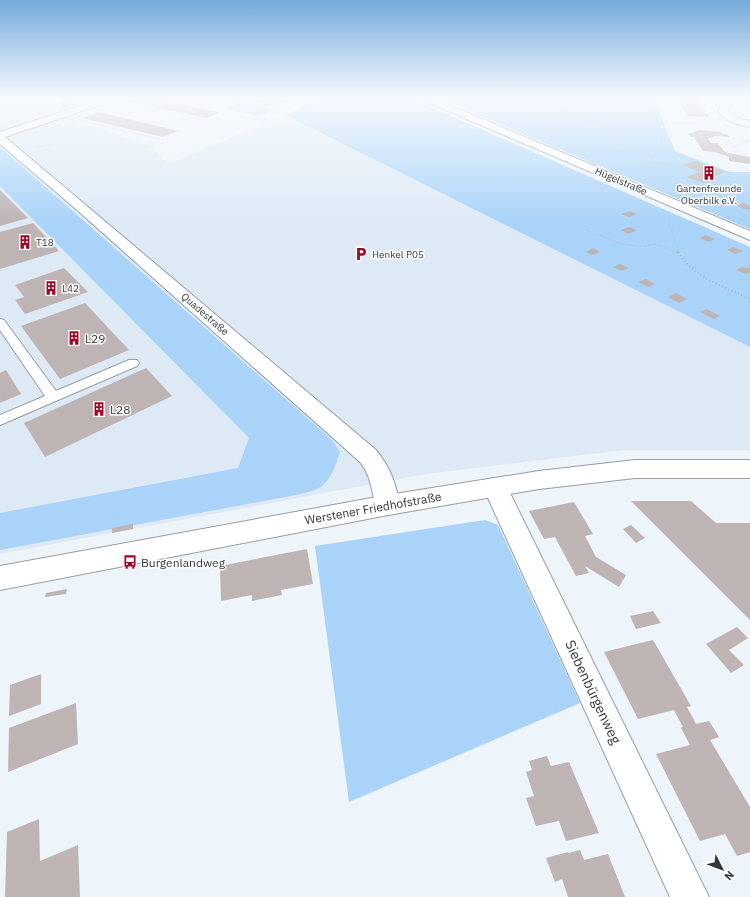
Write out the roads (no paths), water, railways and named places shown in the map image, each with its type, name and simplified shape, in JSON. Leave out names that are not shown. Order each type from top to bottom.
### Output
[{"type":"street","name":"Quadestraße","points":[[4,140],[368,456],[378,467],[388,505]]},
{"type":"street","name":"Hügelstraße","points":[[524,140],[750,236]]},
{"type":"street","name":"Werstener Friedhofstraße","points":[[0,578],[388,505],[583,474],[635,470],[750,469]]},
{"type":"street","name":"Siebenbürgenweg","points":[[495,487],[690,897]]},
{"type":"lane","points":[[0,322],[53,397]]},
{"type":"lane","points":[[0,420],[133,363]]},
{"type":"place","name":"Gartenfreunde Oberbilk e.V.","points":[[709,173]]},
{"type":"place","name":"T18","points":[[25,242]]},
{"type":"place","name":"Henkel P05","points":[[361,254]]},
{"type":"place","name":"L42","points":[[51,288]]},
{"type":"place","name":"L29","points":[[74,338]]},
{"type":"place","name":"L28","points":[[99,409]]},
{"type":"place","name":"Burgenlandweg","points":[[130,562]]}]
